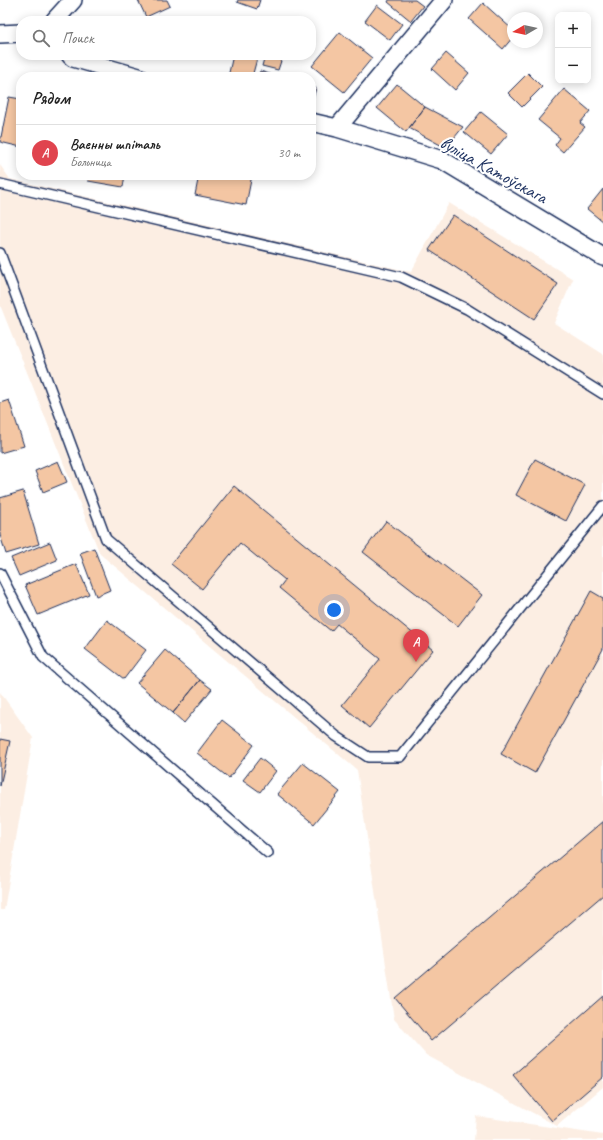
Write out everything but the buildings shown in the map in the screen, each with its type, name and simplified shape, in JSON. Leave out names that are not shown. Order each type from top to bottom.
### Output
[{"type":"street","points":[[59,16],[73,0]]},
{"type":"street","points":[[337,128],[444,0]]},
{"type":"street","points":[[0,34],[16,34]]},
{"type":"street","points":[[81,60],[122,72]]},
{"type":"street","name":"вуліца Катоўскага","points":[[316,123],[337,128],[442,160],[603,257]]},
{"type":"lane","points":[[0,184],[401,277],[467,309],[603,394]]},
{"type":"lane","points":[[0,253],[106,539],[336,736],[368,757],[400,757],[603,506]]},
{"type":"lane","points":[[0,572],[43,657],[268,853]]},
{"type":"shaded area","points":[[0,165],[10,179],[411,272],[449,203],[573,279],[554,323],[603,354],[603,1087],[557,1126],[426,1055],[394,1019],[357,770],[100,554],[0,305]]},
{"type":"shaded area","points":[[0,692],[33,738],[4,910],[0,910]]},
{"type":"shaded area","points":[[476,1116],[603,1135],[603,1140],[474,1140]]},
{"type":"place","name":"Ваенны шпіталь","points":[[416,662]]}]
